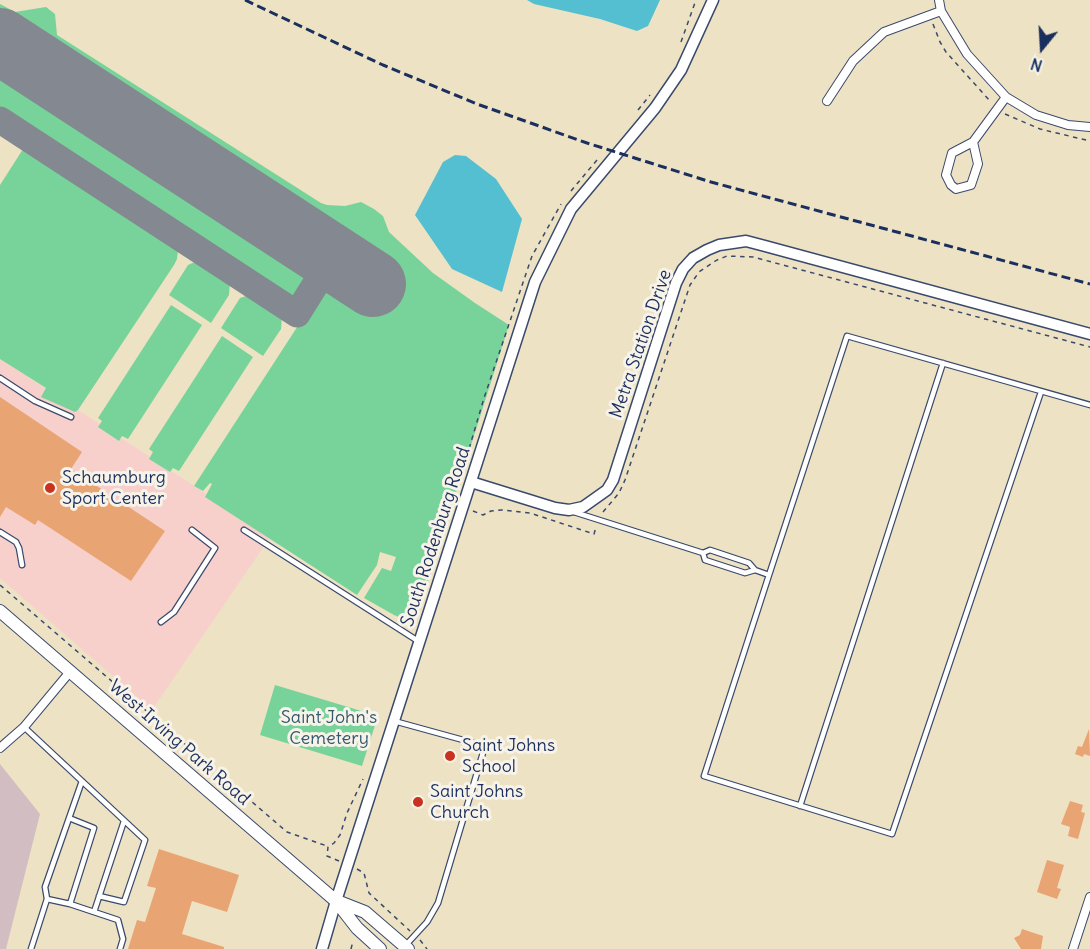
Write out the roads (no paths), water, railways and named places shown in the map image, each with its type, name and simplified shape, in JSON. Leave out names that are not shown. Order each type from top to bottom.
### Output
[{"type":"main road","name":"West Irving Park Road","points":[[0,611],[69,673],[336,901],[357,928],[380,949]]},
{"type":"main road","name":"West Irving Park Road","points":[[336,901],[365,912],[406,948]]},
{"type":"street","name":"South Rodenburg Road","points":[[322,949],[535,282],[571,209],[655,108],[681,70],[713,0]]},
{"type":"street","points":[[939,0],[941,11],[967,54],[1006,97],[1036,115],[1068,124],[1090,127]]},
{"type":"street","points":[[827,101],[853,61],[884,32],[941,11]]},
{"type":"street","points":[[973,142],[978,164],[974,180],[971,185],[956,189],[946,175],[952,153],[973,142],[1006,97]]},
{"type":"street","name":"Metra Station Drive","points":[[569,510],[583,507],[596,499],[613,480],[676,283],[683,269],[693,258],[719,245],[746,242],[765,246],[1090,333]]},
{"type":"street","points":[[471,482],[555,508],[569,510]]},
{"type":"street","points":[[0,748],[24,727],[69,673]]},
{"type":"street","points":[[1073,949],[1090,897]]},
{"type":"lane","points":[[1041,392],[892,834],[704,776],[847,336],[1090,405]]},
{"type":"lane","points":[[800,806],[943,363]]},
{"type":"lane","points":[[0,378],[35,401],[71,417]]},
{"type":"lane","points":[[569,510],[703,553],[710,550],[749,563],[755,570],[769,575]]},
{"type":"lane","points":[[161,622],[174,612],[216,548],[192,530]]},
{"type":"lane","points":[[244,530],[420,642]]},
{"type":"lane","points":[[0,532],[16,542],[20,548],[22,565]]},
{"type":"lane","points":[[703,553],[705,560],[745,573],[755,570]]},
{"type":"lane","points":[[394,721],[485,746],[438,903],[427,922],[406,948]]},
{"type":"lane","points":[[24,727],[145,840],[124,902],[99,896]]},
{"type":"lane","points":[[31,949],[47,899],[45,887],[82,781]]},
{"type":"lane","points":[[69,818],[94,828],[70,904]]},
{"type":"lane","points":[[94,912],[124,821]]},
{"type":"lane","points":[[47,899],[118,920],[123,939],[120,949]]},
{"type":"water","points":[[527,0],[660,0],[648,26],[637,31],[600,19],[534,4]]},
{"type":"water","points":[[455,155],[466,156],[496,179],[522,219],[502,292],[452,269],[415,215],[443,162]]},
{"type":"railway","points":[[245,0],[383,65],[477,104],[587,143],[711,182],[1090,284]]},
{"type":"place","name":"Schaumburg Sport Center","points":[[50,488]]},
{"type":"place","name":"Saint Johns School","points":[[450,756]]},
{"type":"place","name":"Saint Johns Church","points":[[418,802]]},
{"type":"park label","name":"Saint John's Cemetery","points":[[329,728]]}]
